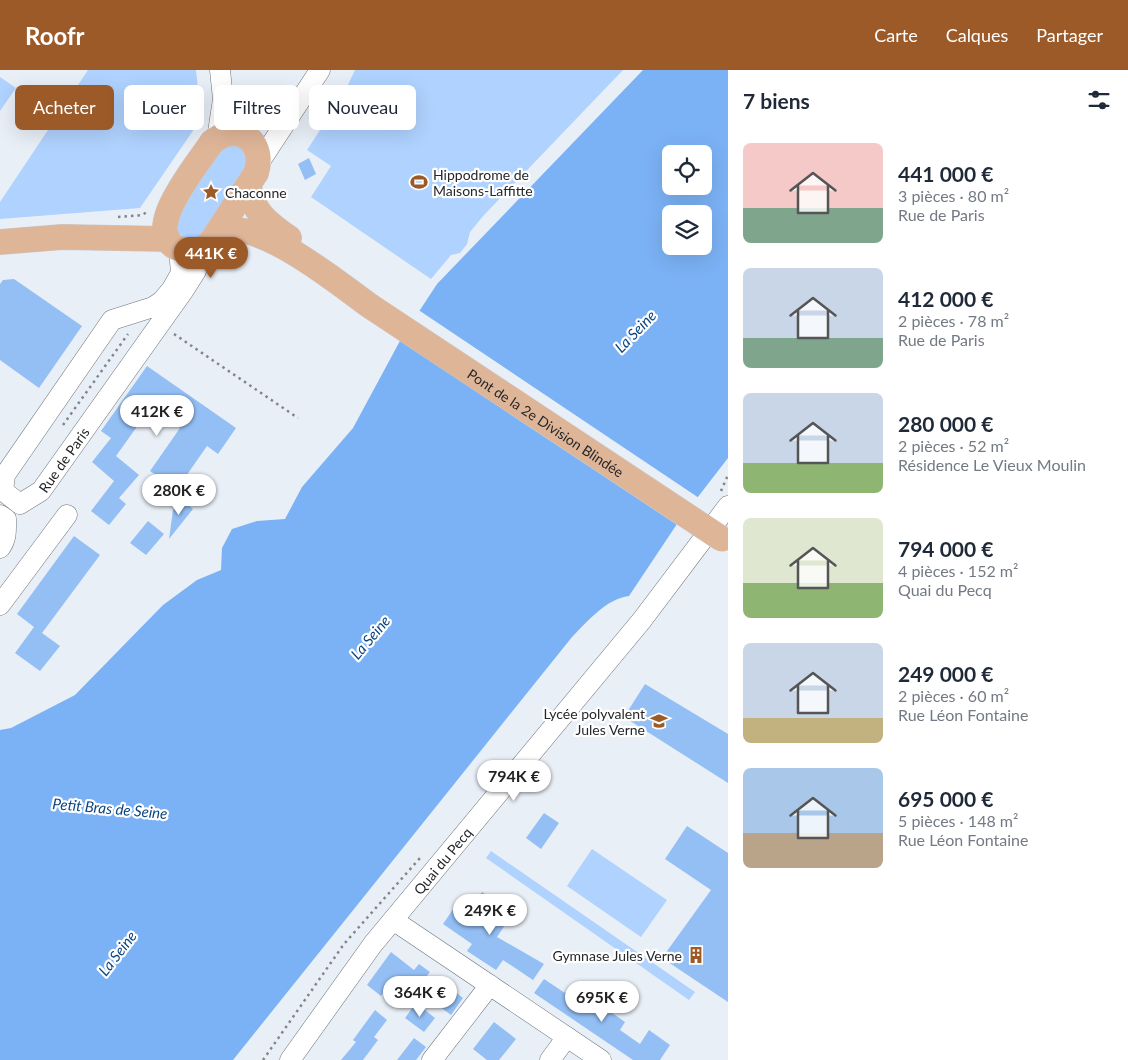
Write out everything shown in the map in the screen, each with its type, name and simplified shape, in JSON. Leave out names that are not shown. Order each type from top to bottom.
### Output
[{"type":"main road","points":[[226,134],[245,136],[257,148],[259,163],[248,185],[192,243],[164,225],[166,214],[217,138],[226,134]]},
{"type":"main road","points":[[248,185],[252,202],[272,226],[373,302]]},
{"type":"main road","points":[[0,242],[62,237],[138,224],[166,214]]},
{"type":"main road","points":[[62,237],[192,243],[232,228],[262,235],[373,302]]},
{"type":"main road","name":"Pont de la 2e Division Blindée","points":[[373,302],[724,529]]},
{"type":"street","points":[[220,70],[222,85]]},
{"type":"street","points":[[299,101],[320,70]]},
{"type":"street","points":[[217,138],[218,130]]},
{"type":"street","points":[[241,130],[245,136],[279,130]]},
{"type":"street","points":[[259,163],[279,130]]},
{"type":"street","name":"Rue de Paris","points":[[192,243],[193,276],[41,491],[20,504],[3,492],[5,475],[112,320],[153,307],[162,301],[172,289],[181,273],[192,243]]},
{"type":"street","points":[[0,515],[6,519],[5,542],[0,548]]},
{"type":"street","points":[[0,605],[67,515]]},
{"type":"street","name":"Quai du Pecq","points":[[291,1060],[373,944],[642,620],[724,529]]},
{"type":"street","points":[[393,920],[601,1060]]},
{"type":"street","points":[[432,1060],[490,985]]},
{"type":"street","points":[[550,1060],[568,1037]]},
{"type":"path","points":[[160,325],[298,418]]},
{"type":"path","points":[[57,432],[129,333]]},
{"type":"shaded area","points":[[88,70],[196,70],[198,85],[124,85],[124,130],[193,130],[140,208],[0,219],[0,202],[48,130],[114,130],[114,85],[78,85]]},
{"type":"shaded area","name":"Hippodrome de Maisons-Laffitte","points":[[355,70],[623,70],[484,215],[470,232],[467,244],[460,253],[451,255],[431,279],[311,197],[331,166],[307,150],[320,130],[416,130],[416,85],[348,85]]},
{"type":"shaded area","points":[[0,77],[15,87],[15,89],[0,111]]},
{"type":"shaded area","points":[[225,145],[241,146],[251,162],[201,238],[186,239],[176,231],[177,212]]},
{"type":"shaded area","points":[[592,849],[667,900],[641,937],[567,886]]},
{"type":"shaded area","points":[[491,851],[695,992],[689,1000],[486,858]]},
{"type":"water","points":[[643,70],[728,70],[728,458],[677,524],[629,596],[613,601],[605,606],[572,637],[233,1060],[0,1060],[0,730],[11,728],[75,695],[163,605],[197,580],[221,570],[222,548],[232,529],[257,521],[285,519],[302,487],[353,428],[401,339],[437,284]]},
{"type":"pier","points":[[417,309],[699,498],[679,526],[398,339]]},
{"type":"building","points":[[309,158],[316,174],[305,180],[298,164]]},
{"type":"building","points":[[14,279],[82,326],[39,388],[0,360],[0,284],[3,280]]},
{"type":"building","points":[[147,366],[236,428],[218,454],[207,446],[177,489],[150,471],[180,428],[151,407],[116,456],[139,475],[119,498],[126,504],[109,525],[91,511],[114,481],[92,462],[111,438],[101,431]]},
{"type":"building","points":[[181,499],[193,509],[169,539],[173,510]]},
{"type":"building","points":[[148,521],[164,534],[146,555],[130,543]]},
{"type":"building","points":[[74,536],[100,555],[42,633],[60,646],[40,671],[15,653],[34,627],[17,614]]},
{"type":"building","points":[[645,684],[728,734],[728,783],[624,717]]},
{"type":"building","points":[[544,813],[559,823],[541,849],[526,838]]},
{"type":"building","points":[[687,826],[728,853],[728,1002],[662,958],[711,890],[665,859]]},
{"type":"building","points":[[482,892],[513,913],[497,937],[544,964],[533,980],[503,960],[496,970],[467,951],[472,944],[443,924],[456,905],[468,913]]},
{"type":"building","points":[[391,952],[414,970],[419,964],[430,972],[413,993],[394,979],[381,996],[367,985]]},
{"type":"building","points":[[544,979],[565,993],[569,987],[604,1010],[605,1008],[625,1022],[620,1030],[640,1044],[649,1030],[670,1045],[660,1060],[633,1060],[534,993]]},
{"type":"building","points":[[449,987],[463,998],[451,1015],[436,1004]]},
{"type":"building","points":[[416,1003],[435,1018],[424,1032],[405,1018]]},
{"type":"building","points":[[375,1010],[387,1020],[374,1037],[378,1040],[363,1060],[341,1060],[356,1042],[353,1040]]},
{"type":"building","points":[[494,1022],[516,1039],[499,1060],[487,1060],[473,1049]]},
{"type":"building","points":[[414,1038],[426,1047],[416,1060],[397,1060]]},
{"type":"place","name":"Hippodrome de Maisons-Laffitte","points":[[419,182]]},
{"type":"place","name":"Chaconne","points":[[211,192]]},
{"type":"place","name":"Lycée polyvalent Jules Verne","points":[[659,721]]},
{"type":"place","name":"Gymnase Jules Verne","points":[[696,955]]},
{"type":"water label","name":"La Seine","points":[[635,331]]},
{"type":"water label","name":"La Seine","points":[[370,637]]},
{"type":"water label","name":"Petit Bras de Seine","points":[[110,808]]},
{"type":"water label","name":"La Seine","points":[[117,953]]}]
